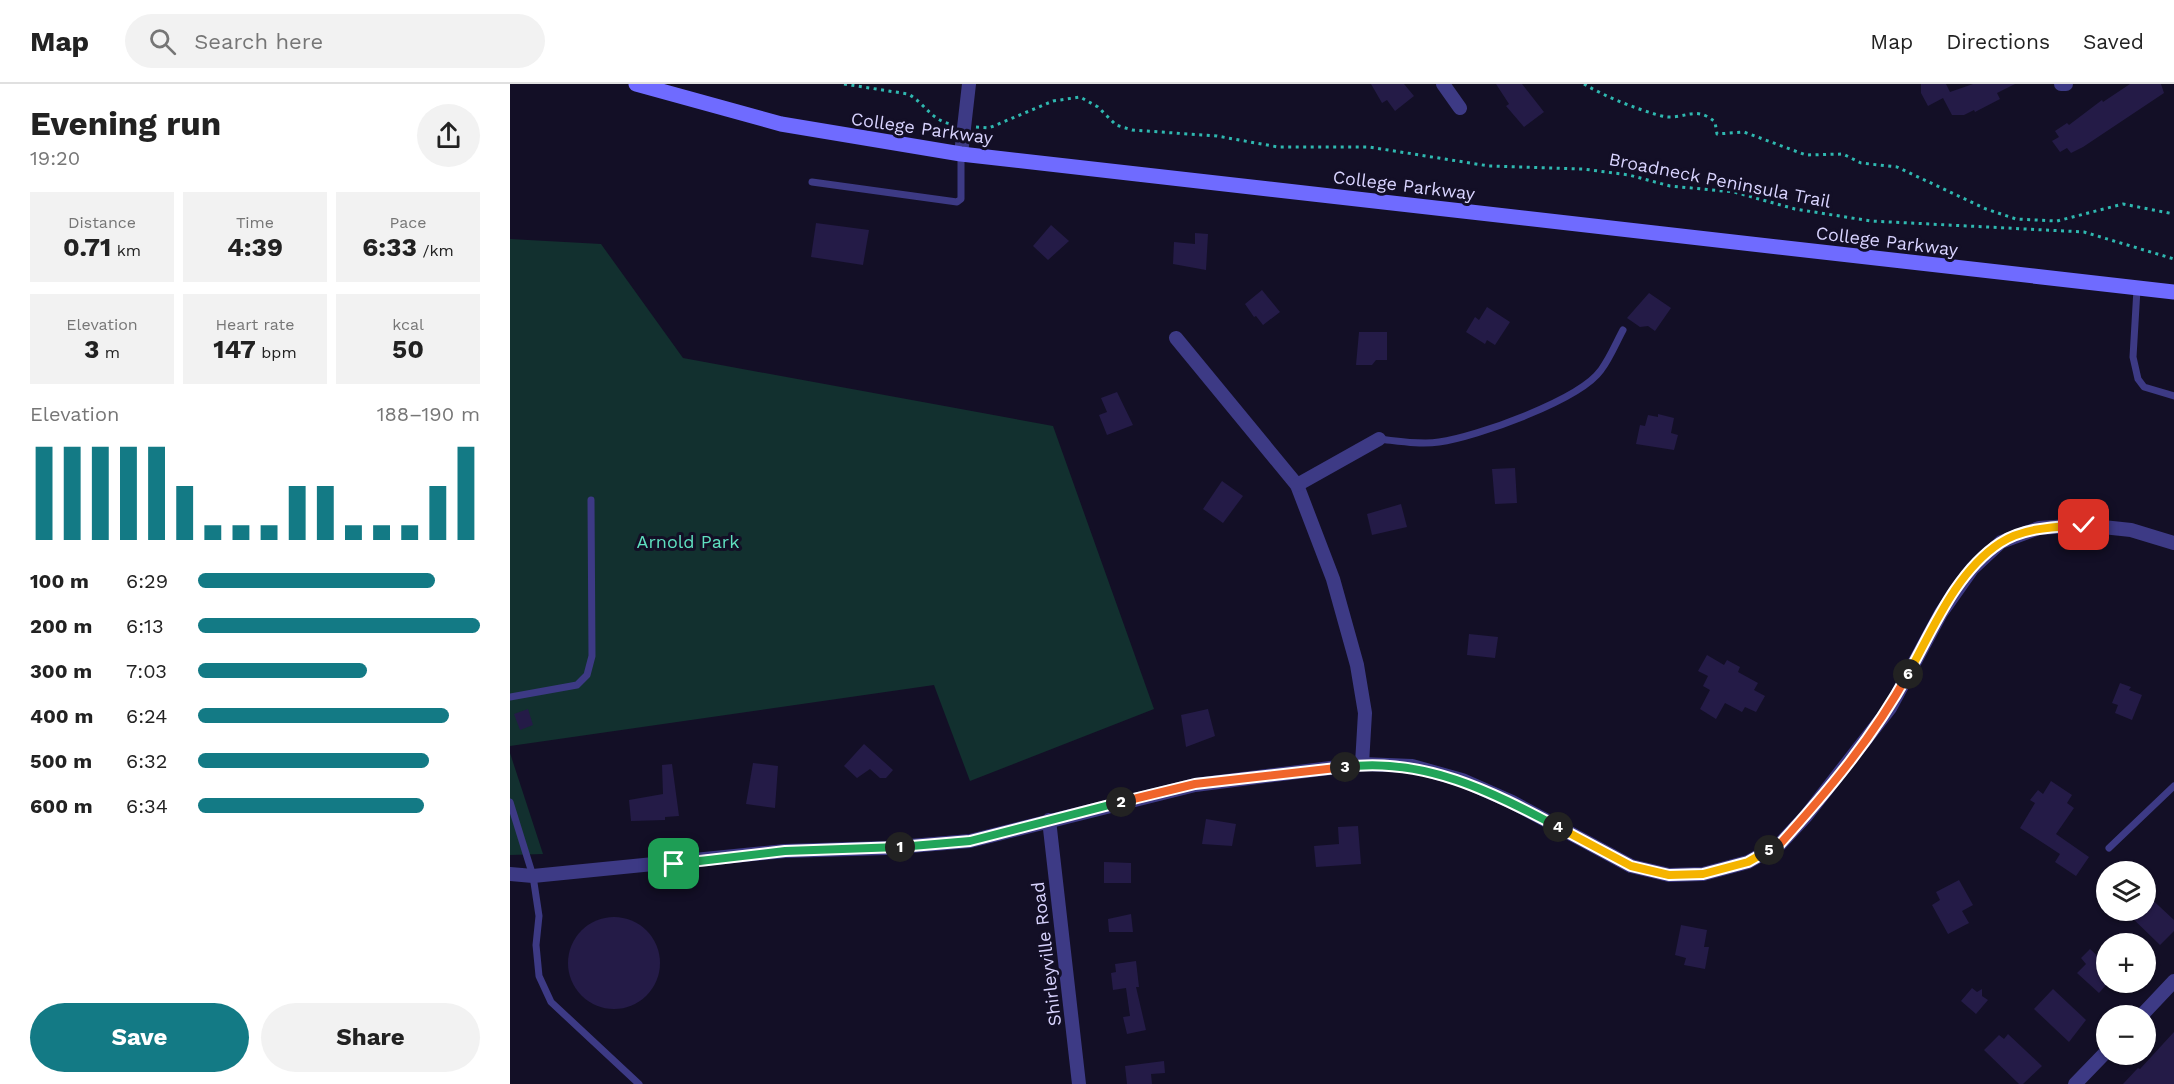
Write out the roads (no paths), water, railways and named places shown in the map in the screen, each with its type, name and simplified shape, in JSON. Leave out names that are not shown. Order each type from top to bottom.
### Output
[{"type":"main road","name":"College Parkway","points":[[636,84],[781,124],[870,141],[961,154],[2174,292]]},
{"type":"street","points":[[961,154],[969,84]]},
{"type":"street","points":[[1443,84],[1460,108]]},
{"type":"street","points":[[1176,338],[1297,485],[1333,579],[1357,665],[1365,713],[1362,764]]},
{"type":"street","points":[[1297,485],[1379,440]]},
{"type":"street","points":[[510,874],[533,876],[785,851],[886,848],[970,841],[1195,784],[1362,764],[1412,766],[1462,780],[1512,802],[1631,866],[1669,875],[1703,874],[1748,862],[1780,844],[1806,816],[1890,708],[1941,613],[1972,569],[2001,542],[2039,528],[2084,525],[2131,530],[2174,543]]},
{"type":"street","name":"Shirleyville Road","points":[[1049,820],[1080,1084]]},
{"type":"street","points":[[2151,1005],[2174,981]]},
{"type":"street","points":[[2075,1084],[2096,1062]]},
{"type":"lane","points":[[812,182],[957,202],[961,199],[961,154]]},
{"type":"lane","points":[[2137,289],[2134,369],[2144,387],[2174,396]]},
{"type":"lane","points":[[1379,440],[1436,443],[1474,436],[1562,399],[1589,382],[1601,371],[1623,330]]},
{"type":"lane","points":[[510,697],[577,685],[587,675],[592,656],[591,500]]},
{"type":"lane","points":[[2109,848],[2174,786]]},
{"type":"lane","points":[[510,802],[533,876],[539,916],[536,945],[538,976],[551,1002],[639,1084]]},
{"type":"park label","name":"Arnold Park","points":[[688,541]]}]
